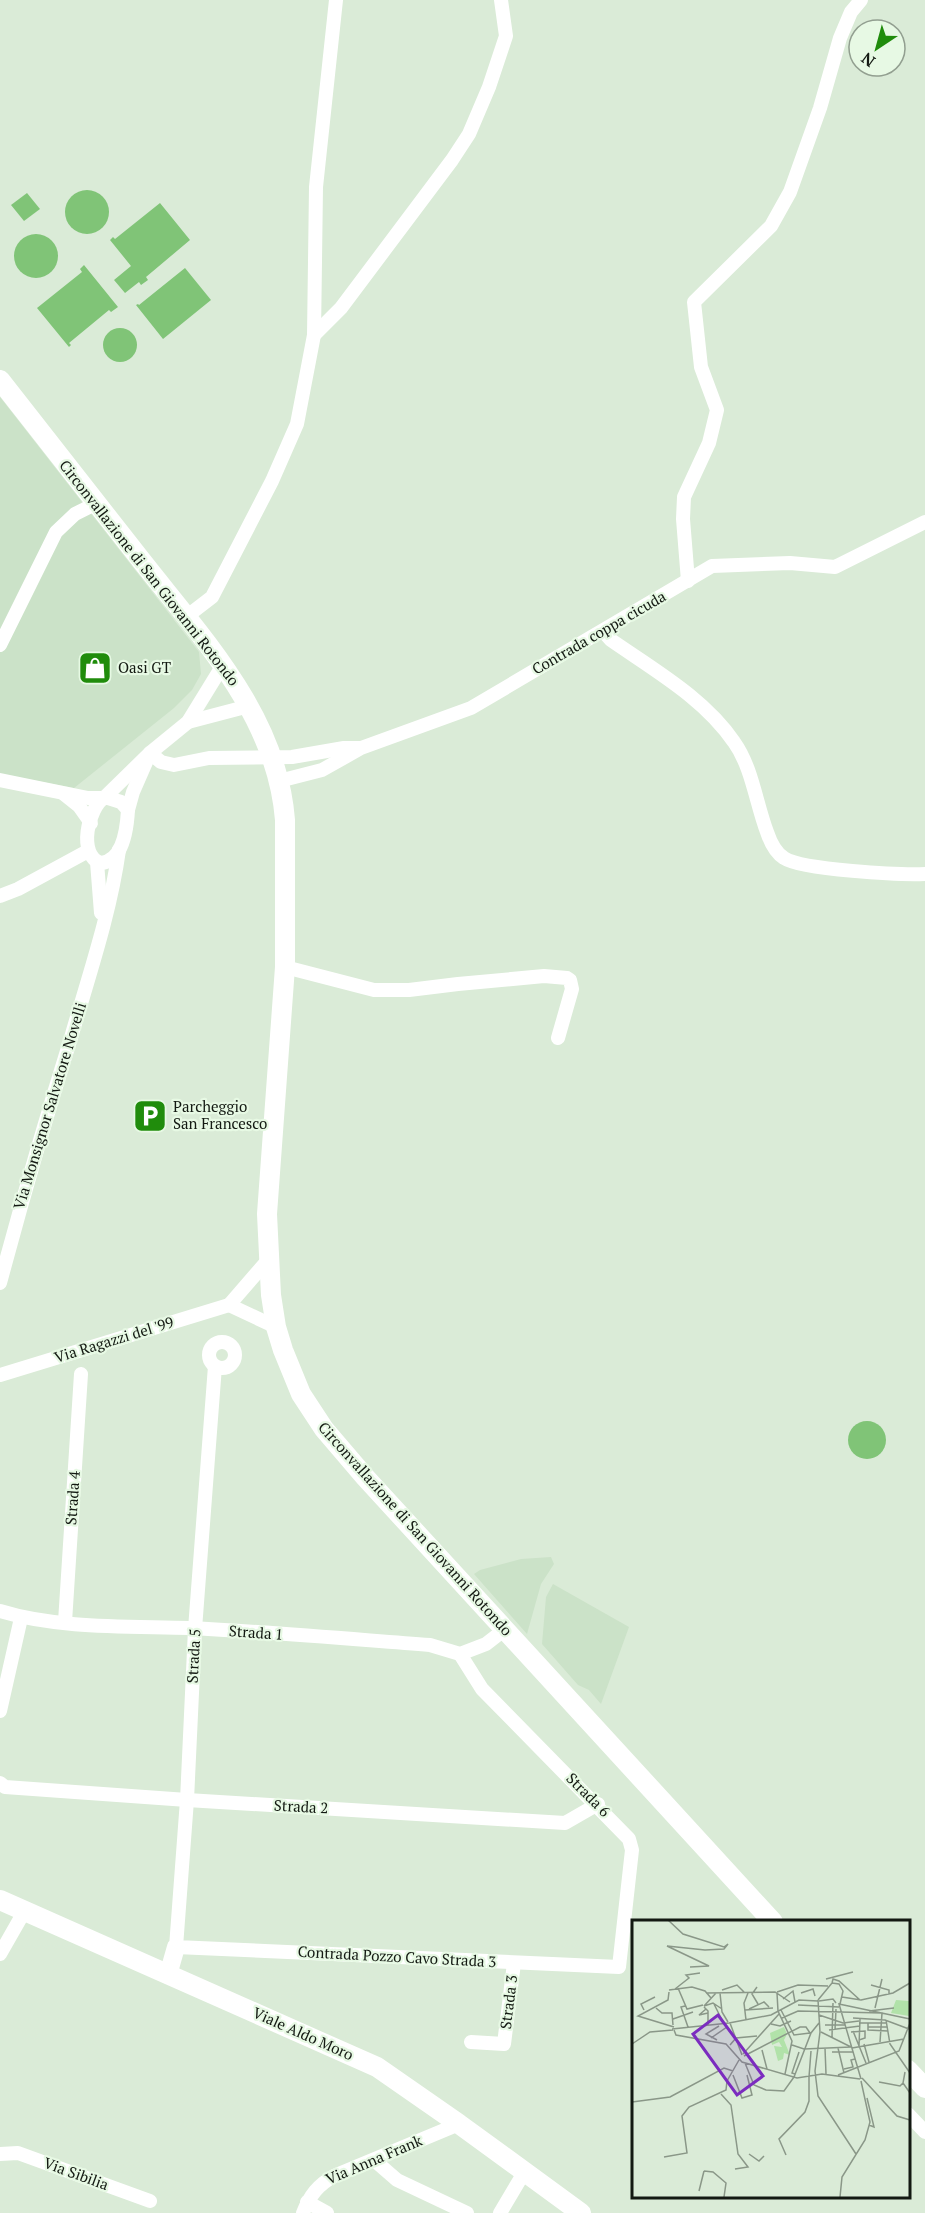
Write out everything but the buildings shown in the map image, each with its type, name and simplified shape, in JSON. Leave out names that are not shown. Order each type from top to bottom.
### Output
[{"type":"main road","name":"Circonvallazione di San Giovanni Rotondo","points":[[0,380],[222,665],[249,706],[270,749],[283,802],[285,831],[285,967],[268,1193],[268,1260],[276,1327],[301,1394],[324,1430],[504,1630],[771,1920]]},
{"type":"main road","name":"Viale Aldo Moro","points":[[0,1900],[377,2067],[581,2213]]},
{"type":"main road","points":[[910,2071],[925,2088]]},
{"type":"street","points":[[186,617],[212,597],[272,481],[297,424],[314,335],[316,187],[336,0]]},
{"type":"street","points":[[314,335],[341,308],[469,134],[489,87],[506,36],[501,0]]},
{"type":"street","points":[[688,581],[683,519],[684,497],[709,443],[717,410],[701,367],[694,302],[771,226],[790,192],[840,38],[850,12],[861,0]]},
{"type":"street","points":[[0,645],[56,532],[75,514],[97,503]]},
{"type":"street","name":"Contrada coppa cicuda","points":[[277,775],[322,770],[361,748],[471,708],[712,566],[790,563],[835,567],[925,522]]},
{"type":"street","points":[[603,631],[611,640],[687,694],[711,715],[735,743],[744,760],[768,834],[783,858],[817,867],[908,875],[925,874]]},
{"type":"street","points":[[103,798],[150,753],[188,722],[222,665]]},
{"type":"street","points":[[188,722],[249,706]]},
{"type":"street","points":[[150,753],[161,762],[174,765],[209,758],[292,757],[344,748],[361,748]]},
{"type":"street","name":"Via Monsignor Salvatore Novelli","points":[[0,1283],[25,1187],[102,930],[133,792],[150,753]]},
{"type":"street","points":[[0,780],[88,798],[103,798],[121,802],[128,810]]},
{"type":"street","points":[[57,790],[72,799],[91,823]]},
{"type":"street","name":"Via Monsignor Salvatore Novelli","points":[[102,930],[101,897],[93,857],[86,842],[91,823],[103,798]]},
{"type":"street","points":[[0,896],[55,870],[93,857],[109,862],[119,850]]},
{"type":"street","points":[[285,967],[374,990],[409,990],[469,982],[560,976],[570,980],[572,989],[558,1038]]},
{"type":"street","points":[[268,1260],[229,1305],[276,1327]]},
{"type":"street","name":"Via Ragazzi del '99","points":[[0,1375],[229,1305]]},
{"type":"street","name":"Strada 5","points":[[176,1947],[187,1800],[195,1629],[215,1366]]},
{"type":"street","name":"Strada 4","points":[[65,1623],[81,1374]]},
{"type":"street","name":"Strada 1","points":[[0,1611],[21,1618],[65,1623],[195,1629],[430,1645],[460,1654]]},
{"type":"street","points":[[0,1711],[3,1685],[21,1618]]},
{"type":"street","points":[[460,1654],[486,1644],[504,1630]]},
{"type":"street","name":"Strada 6","points":[[460,1654],[482,1689],[598,1804],[630,1839],[632,1850],[619,1967]]},
{"type":"street","name":"Strada 2","points":[[0,1783],[5,1787],[187,1800],[565,1823],[598,1804]]},
{"type":"street","points":[[0,1954],[24,1912]]},
{"type":"street","points":[[168,1975],[176,1947]]},
{"type":"street","name":"Contrada Pozzo Cavo Strada 3","points":[[176,1947],[619,1967]]},
{"type":"street","name":"Strada 3","points":[[471,2042],[504,2044],[514,1963]]},
{"type":"street","points":[[910,2115],[925,2132]]},
{"type":"street","name":"Via Anna Frank","points":[[305,2208],[318,2184],[334,2175],[459,2124]]},
{"type":"street","name":"Via Sibilia","points":[[0,2154],[18,2153],[150,2201]]},
{"type":"street","points":[[374,2160],[397,2180],[467,2213]]},
{"type":"street","points":[[500,2213],[525,2171]]},
{"type":"street","points":[[305,2208],[327,2213]]},
{"type":"shaded area","points":[[87,190],[102,197],[109,212],[102,227],[87,234],[72,227],[65,212],[72,197]]},
{"type":"shaded area","points":[[27,193],[40,209],[24,221],[11,205]]},
{"type":"shaded area","points":[[160,203],[190,240],[146,277],[148,280],[141,285],[139,282],[125,293],[114,280],[131,266],[110,240],[113,237],[115,239]]},
{"type":"shaded area","points":[[36,234],[51,241],[58,256],[51,271],[36,278],[21,271],[14,256],[21,241]]},
{"type":"shaded area","points":[[84,265],[118,307],[111,312],[109,310],[69,343],[71,345],[69,347],[37,308],[82,272],[80,269]]},
{"type":"shaded area","points":[[185,268],[211,300],[163,339],[136,305],[139,305]]},
{"type":"shaded area","points":[[120,328],[132,333],[137,345],[132,357],[120,362],[108,357],[103,345],[108,333]]},
{"type":"shaded area","points":[[0,397],[199,652],[201,674],[192,690],[174,708],[74,788],[0,774]]},
{"type":"shaded area","points":[[867,1421],[874,1422],[880,1427],[885,1433],[885,1447],[880,1453],[874,1458],[867,1459],[860,1458],[854,1453],[849,1447],[848,1440],[849,1433],[854,1427],[860,1422]]},
{"type":"shaded area","points":[[551,1557],[554,1564],[541,1584],[527,1634],[474,1574],[480,1570],[521,1559]]},
{"type":"shaded area","points":[[553,1584],[629,1627],[601,1704],[589,1690],[578,1685],[542,1644],[546,1597]]},
{"type":"place","name":"Oasi GT","points":[[95,668]]},
{"type":"place","name":"Parcheggio San Francesco","points":[[150,1116]]}]
